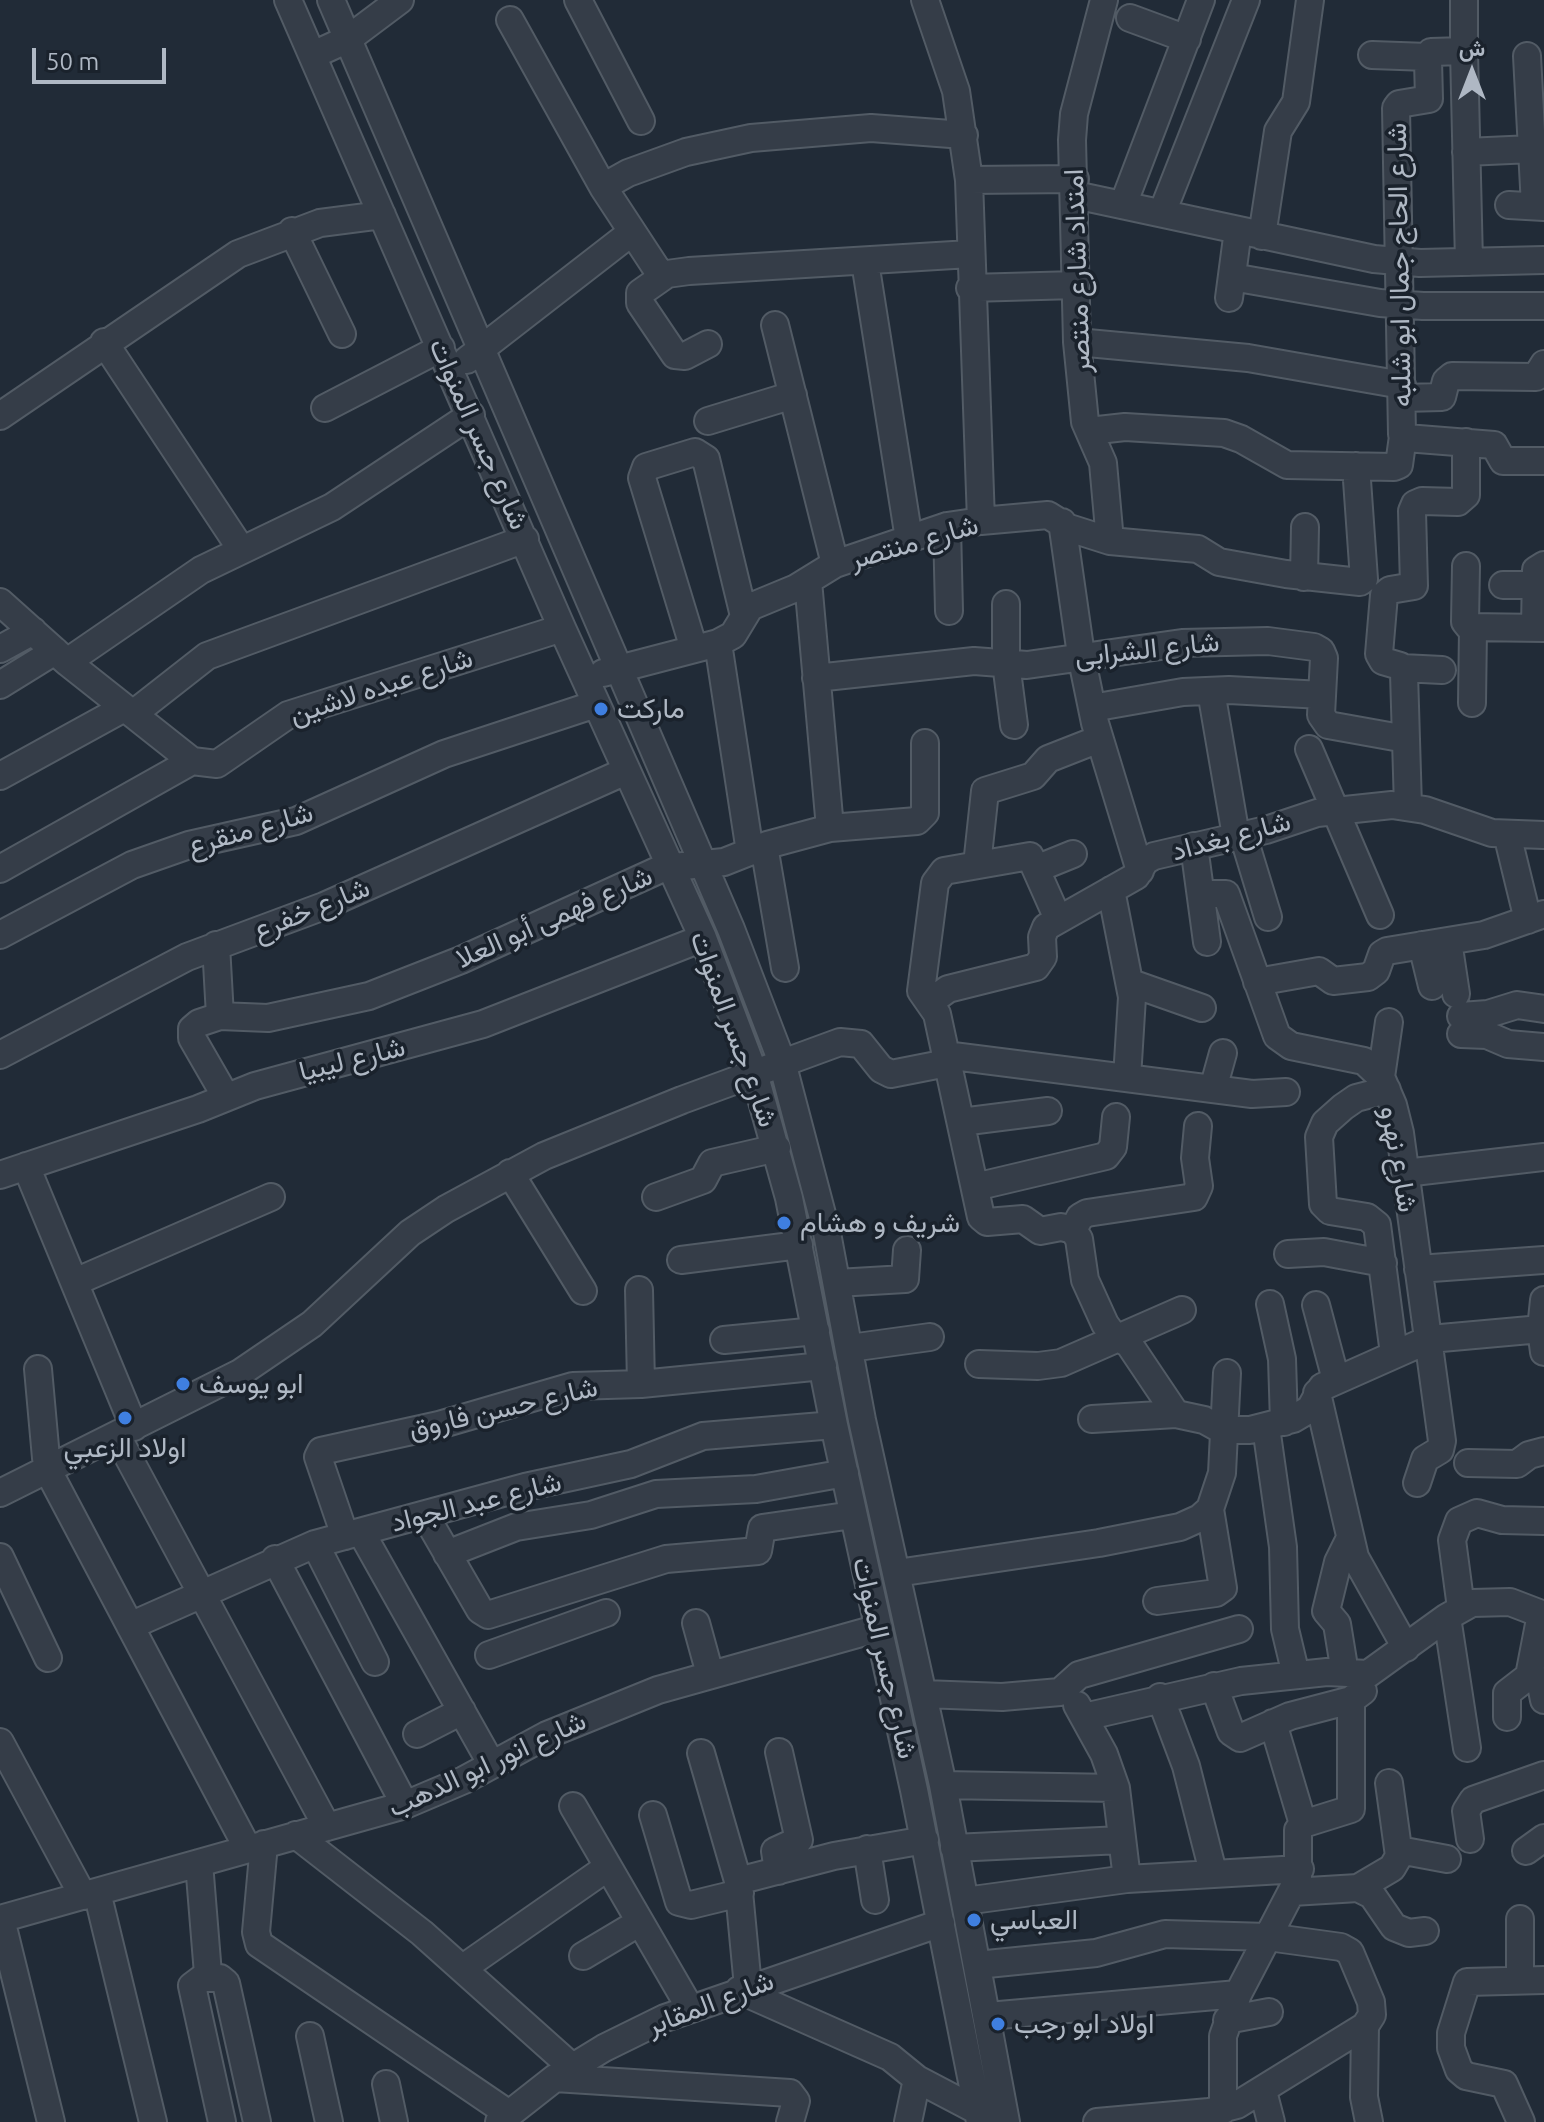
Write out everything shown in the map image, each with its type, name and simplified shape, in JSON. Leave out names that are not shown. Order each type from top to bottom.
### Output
[{"type":"street","name":"شارع جسر المنوات","points":[[288,0],[562,628],[703,938],[754,1073],[777,1148],[799,1245],[853,1515],[925,1840],[979,2117]]},
{"type":"street","name":"شارع جسر المنوات","points":[[331,0],[758,995],[782,1062],[807,1147],[924,1694],[1006,2122]]},
{"type":"street","points":[[313,55],[348,39],[400,0]]},
{"type":"street","points":[[578,0],[641,121]]},
{"type":"street","points":[[925,0],[945,51],[964,135],[969,180],[970,288],[981,521]]},
{"type":"street","name":"امتداد شارع منتصر","points":[[1104,0],[1074,114],[1077,342],[1089,431],[1101,454],[1110,541]]},
{"type":"street","points":[[1123,205],[1201,0]]},
{"type":"street","points":[[1162,213],[1246,0]]},
{"type":"street","points":[[1310,0],[1296,102],[1278,131],[1250,233],[1230,288],[1400,304],[1544,306]]},
{"type":"street","points":[[1464,0],[1469,262]]},
{"type":"street","points":[[1130,18],[1187,39]]},
{"type":"street","points":[[510,20],[603,187],[662,277]]},
{"type":"street","points":[[1372,55],[1428,57],[1434,51],[1464,51]]},
{"type":"street","points":[[1527,56],[1536,160],[1529,206]]},
{"type":"street","name":"شارع الحاج جمال ابو شلبه","points":[[1428,57],[1429,99],[1399,104],[1396,108],[1403,436],[1494,445],[1503,461],[1544,461]]},
{"type":"street","points":[[603,187],[628,173],[686,152],[751,138],[871,128],[964,135]]},
{"type":"street","points":[[1466,152],[1536,160]]},
{"type":"street","points":[[969,180],[1075,187],[1123,205],[1401,262],[1544,260]]},
{"type":"street","points":[[0,416],[209,270],[292,231],[320,223],[382,215]]},
{"type":"street","points":[[292,231],[342,334]]},
{"type":"street","points":[[452,373],[632,232]]},
{"type":"street","points":[[708,344],[685,356],[673,353],[639,300],[642,291],[662,277],[689,271],[970,254]]},
{"type":"street","points":[[865,262],[909,539]]},
{"type":"street","points":[[970,288],[1076,285]]},
{"type":"street","points":[[775,325],[835,564]]},
{"type":"street","points":[[104,342],[241,549]]},
{"type":"street","points":[[1077,342],[1248,358],[1440,398],[1452,376],[1536,377],[1544,364]]},
{"type":"street","points":[[325,408],[441,348]]},
{"type":"street","points":[[708,421],[793,395]]},
{"type":"street","points":[[0,685],[61,657],[241,549],[332,507],[471,415]]},
{"type":"street","points":[[1089,431],[1125,427],[1224,433],[1287,465],[1397,466],[1403,436]]},
{"type":"street","points":[[1442,670],[1399,666],[1383,661],[1379,654],[1384,595],[1387,591],[1410,589],[1415,584],[1412,511],[1415,504],[1422,501],[1458,502],[1466,495],[1466,442]]},
{"type":"street","points":[[743,612],[706,459],[695,452],[646,467],[642,478],[706,646],[785,968]]},
{"type":"street","name":"شارع منتصر","points":[[706,646],[733,635],[743,612],[808,581],[835,564],[947,526],[981,521],[1048,515],[1069,528],[1110,541],[1198,549],[1219,562],[1304,577],[1360,582],[1364,579],[1356,466]]},
{"type":"street","points":[[1062,522],[1081,655],[1092,708],[1140,871]]},
{"type":"street","points":[[947,526],[949,611]]},
{"type":"street","points":[[1304,577],[1305,527]]},
{"type":"street","points":[[0,776],[128,711],[207,656],[525,539]]},
{"type":"street","points":[[1466,566],[1465,622],[1473,629],[1540,628],[1540,575],[1503,585]]},
{"type":"street","points":[[808,581],[830,828]]},
{"type":"street","points":[[0,602],[61,657],[192,761]]},
{"type":"street","points":[[1006,604],[1006,663],[1014,725]]},
{"type":"street","name":"شارع عبده لاشين","points":[[0,869],[192,761],[217,764],[265,727],[288,715],[562,628]]},
{"type":"street","points":[[1472,703],[1473,629]]},
{"type":"street","points":[[0,649],[33,631]]},
{"type":"street","name":"شارع الشرابى","points":[[816,678],[974,661],[1027,665],[1081,655],[1225,640],[1314,647],[1324,658],[1321,715],[1328,725],[1406,739]]},
{"type":"street","points":[[585,678],[706,646]]},
{"type":"street","points":[[1399,666],[1408,807]]},
{"type":"street","points":[[1092,708],[1137,699],[1211,691],[1322,695]]},
{"type":"street","points":[[1211,691],[1240,836],[1268,917]]},
{"type":"street","name":"شارع منقرع","points":[[0,935],[132,865],[189,845],[296,821],[444,754],[596,704]]},
{"type":"street","points":[[977,865],[985,791],[1033,776],[1048,759],[1099,739]]},
{"type":"street","name":"شارع فهمى أبو العلا","points":[[220,1016],[268,1018],[369,996],[461,960],[670,866],[724,862],[830,828],[922,818],[925,743]]},
{"type":"street","points":[[1309,749],[1380,915]]},
{"type":"street","name":"شارع خفرع","points":[[0,1055],[216,945],[324,906],[626,771]]},
{"type":"street","name":"شارع بغداد","points":[[1058,919],[1140,871],[1148,859],[1333,810],[1392,805],[1408,807],[1474,829],[1544,835]]},
{"type":"street","points":[[1257,982],[1319,971],[1333,981],[1360,978],[1373,974],[1382,954],[1387,951],[1484,935],[1536,917],[1507,834]]},
{"type":"street","points":[[1194,846],[1207,942]]},
{"type":"street","points":[[1036,869],[1073,854]]},
{"type":"street","points":[[930,1002],[948,989],[1036,967],[1043,957],[1043,932],[1058,919],[1027,855],[944,871],[935,879],[920,982],[924,998],[937,1014],[985,1221],[1023,1219],[1040,1231],[1061,1227],[1073,1230],[1079,1239],[1085,1280],[1108,1330],[1129,1344],[1176,1414]]},
{"type":"street","points":[[1111,890],[1131,983],[1127,1078]]},
{"type":"street","name":"شارع نهرو","points":[[1202,894],[1226,894],[1273,1026],[1283,1042],[1364,1061],[1384,1084],[1398,1120],[1442,1444],[1440,1450],[1425,1459],[1417,1483]]},
{"type":"street","name":"شارع ليبيا","points":[[0,1175],[284,1077],[483,1024],[703,938]]},
{"type":"street","points":[[1435,943],[1453,1008],[1487,1035],[1508,1044],[1544,1047]]},
{"type":"street","points":[[216,945],[220,1016],[195,1026],[191,1035],[226,1097]]},
{"type":"street","points":[[1131,983],[1202,1008]]},
{"type":"street","points":[[1453,1008],[1488,1014],[1517,1005],[1544,1009]]},
{"type":"street","points":[[1389,1022],[1384,1084],[1343,1107],[1325,1123],[1319,1137],[1323,1204],[1330,1211],[1373,1220],[1379,1231],[1394,1354]]},
{"type":"street","points":[[0,1493],[240,1373],[298,1334],[410,1233],[510,1173],[607,1129],[840,1042],[861,1044],[881,1069],[891,1074],[946,1059],[1256,1095],[1286,1092]]},
{"type":"street","points":[[1213,1089],[1223,1053]]},
{"type":"street","points":[[961,1122],[1048,1111]]},
{"type":"street","points":[[975,1187],[1106,1156],[1113,1147],[1116,1117]]},
{"type":"street","points":[[1073,1230],[1080,1217],[1087,1213],[1194,1197],[1199,1186],[1195,1158],[1198,1126]]},
{"type":"street","points":[[656,1197],[703,1180],[712,1163],[777,1148]]},
{"type":"street","points":[[1405,1173],[1544,1157]]},
{"type":"street","points":[[26,1166],[75,1282],[126,1432],[199,1593],[327,1827]]},
{"type":"street","points":[[510,1173],[583,1291]]},
{"type":"street","points":[[75,1282],[271,1197]]},
{"type":"street","points":[[681,1260],[799,1245]]},
{"type":"street","points":[[837,1283],[905,1279],[907,1250]]},
{"type":"street","points":[[1288,1254],[1324,1252],[1383,1263]]},
{"type":"street","points":[[1418,1269],[1544,1260]]},
{"type":"street","points":[[639,1290],[641,1384]]},
{"type":"street","points":[[1092,1419],[1176,1414],[1204,1420],[1222,1430],[1275,1424],[1310,1409],[1327,1386],[1430,1339],[1543,1340],[1544,1300]]},
{"type":"street","points":[[1270,1304],[1282,1359],[1275,1424],[1285,1629],[1296,1675]]},
{"type":"street","points":[[1316,1305],[1350,1538],[1365,1576],[1406,1648]]},
{"type":"street","points":[[979,1364],[1038,1366],[1061,1363],[1182,1310]]},
{"type":"street","points":[[724,1340],[816,1331]]},
{"type":"street","points":[[850,1348],[930,1337]]},
{"type":"street","name":"شارع حسن فاروق","points":[[353,1534],[318,1457],[321,1451],[439,1425],[573,1386],[641,1384],[823,1366]]},
{"type":"street","points":[[38,1369],[49,1469],[130,1626],[256,1846],[256,1932],[259,1944],[504,2118]]},
{"type":"street","points":[[1157,1601],[1216,1593],[1223,1588],[1210,1509],[1222,1473],[1227,1373]]},
{"type":"street","name":"شارع عبد الجواد","points":[[130,1626],[275,1559],[315,1544],[525,1487],[631,1464],[703,1436],[834,1425]]},
{"type":"street","points":[[1468,1463],[1517,1464],[1529,1455],[1544,1451]]},
{"type":"street","points":[[447,1554],[516,1527],[591,1515],[656,1494],[737,1492],[845,1473]]},
{"type":"street","points":[[897,1573],[1099,1543],[1180,1527],[1210,1509]]},
{"type":"street","points":[[1467,1748],[1454,1612],[1452,1540],[1459,1521],[1477,1513],[1502,1520],[1544,1521]]},
{"type":"street","points":[[425,1515],[480,1610],[488,1615],[666,1559],[756,1551],[761,1549],[761,1528],[853,1515]]},
{"type":"street","points":[[353,1534],[492,1765]]},
{"type":"street","points":[[1345,1673],[1337,1624],[1326,1611],[1338,1562],[1350,1538]]},
{"type":"street","points":[[315,1544],[375,1662]]},
{"type":"street","points":[[0,1557],[48,1658]]},
{"type":"street","points":[[275,1559],[405,1805]]},
{"type":"street","points":[[489,1655],[610,1623],[595,1581]]},
{"type":"street","points":[[1214,1686],[1234,1737],[1242,1738],[1273,1723],[1351,1700],[1370,1683],[1376,1671],[1454,1612],[1498,1601],[1543,1614],[1527,1679],[1514,1685],[1507,1693],[1507,1717]]},
{"type":"street","points":[[696,1623],[710,1674]]},
{"type":"street","name":"شارع انور ابو الدهب","points":[[0,1919],[405,1805],[602,1711],[710,1674],[879,1628]]},
{"type":"street","points":[[924,1694],[1025,1696],[1067,1688],[1079,1675],[1239,1629]]},
{"type":"street","points":[[1084,1717],[1214,1686],[1296,1675],[1376,1671]]},
{"type":"street","points":[[1530,1672],[1541,1685],[1544,1700]]},
{"type":"street","points":[[1067,1688],[1104,1754],[1116,1788],[1127,1879]]},
{"type":"street","points":[[1160,1697],[1189,1778],[1213,1872]]},
{"type":"street","points":[[1223,2110],[1222,2058],[1227,2020],[1296,1881],[1298,1830],[1303,1824],[1351,1809],[1351,1700]]},
{"type":"street","points":[[417,1734],[462,1711]]},
{"type":"street","points":[[1273,1723],[1303,1824]]},
{"type":"street","points":[[0,1742],[90,1894],[153,2122]]},
{"type":"street","points":[[778,1871],[775,1851],[799,1840],[779,1752]]},
{"type":"street","points":[[701,1753],[739,1887],[744,1989],[890,2057],[917,2079],[979,2117]]},
{"type":"street","points":[[1470,1839],[1466,1811],[1473,1800],[1544,1775]]},
{"type":"street","points":[[1352,1784],[1396,1783],[1399,1850],[1392,1868],[1358,1888]]},
{"type":"street","points":[[943,1785],[1116,1788]]},
{"type":"street","points":[[573,1806],[690,2008]]},
{"type":"street","points":[[653,1815],[679,1902],[691,1905],[778,1871],[867,1849],[925,1840]]},
{"type":"street","points":[[296,1835],[463,1968],[564,2073],[790,2093],[796,2101],[790,2122]]},
{"type":"street","points":[[954,1848],[1121,1840]]},
{"type":"street","points":[[867,1849],[875,1900]]},
{"type":"street","points":[[1399,1850],[1447,1859]]},
{"type":"street","points":[[199,1863],[207,1978]]},
{"type":"street","points":[[463,1968],[608,1867]]},
{"type":"street","points":[[965,1901],[1127,1879],[1213,1872],[1358,1888],[1372,1895],[1394,1927],[1409,1933],[1425,1931]]},
{"type":"street","points":[[0,1919],[51,2122]]},
{"type":"street","points":[[1520,1919],[1532,1980],[1467,1982],[1451,2033],[1455,2062],[1466,2076],[1504,2084],[1521,2122]]},
{"type":"street","points":[[583,1956],[640,1922]]},
{"type":"street","name":"شارع المقابر","points":[[504,2118],[564,2073],[634,2033],[690,2008],[941,1923]]},
{"type":"street","points":[[977,1965],[1096,1953],[1165,1934],[1268,1937],[1341,1947],[1354,1961],[1368,2014],[1364,2097],[1369,2122]]},
{"type":"street","points":[[222,2122],[192,1986],[195,1981],[207,1978],[220,1978],[226,1983],[257,2122]]},
{"type":"street","points":[[988,2016],[1238,1994]]},
{"type":"street","points":[[1227,2020],[1269,2012]]},
{"type":"street","points":[[1097,2122],[1223,2110],[1263,2091],[1368,2014]]},
{"type":"street","points":[[310,2036],[329,2122]]},
{"type":"street","points":[[908,2122],[917,2079]]},
{"type":"street","points":[[386,2084],[394,2122]]},
{"type":"street","points":[[1263,2091],[1271,2122]]},
{"type":"place","name":"ماركت","points":[[601,709]]},
{"type":"place","name":"شريف و هشام","points":[[784,1223]]},
{"type":"place","name":"ابو يوسف","points":[[183,1384]]},
{"type":"place","name":"اولاد الزعبي","points":[[125,1418]]},
{"type":"place","name":"العباسي","points":[[974,1920]]},
{"type":"place","name":"اولاد ابو رجب","points":[[998,2024]]}]
